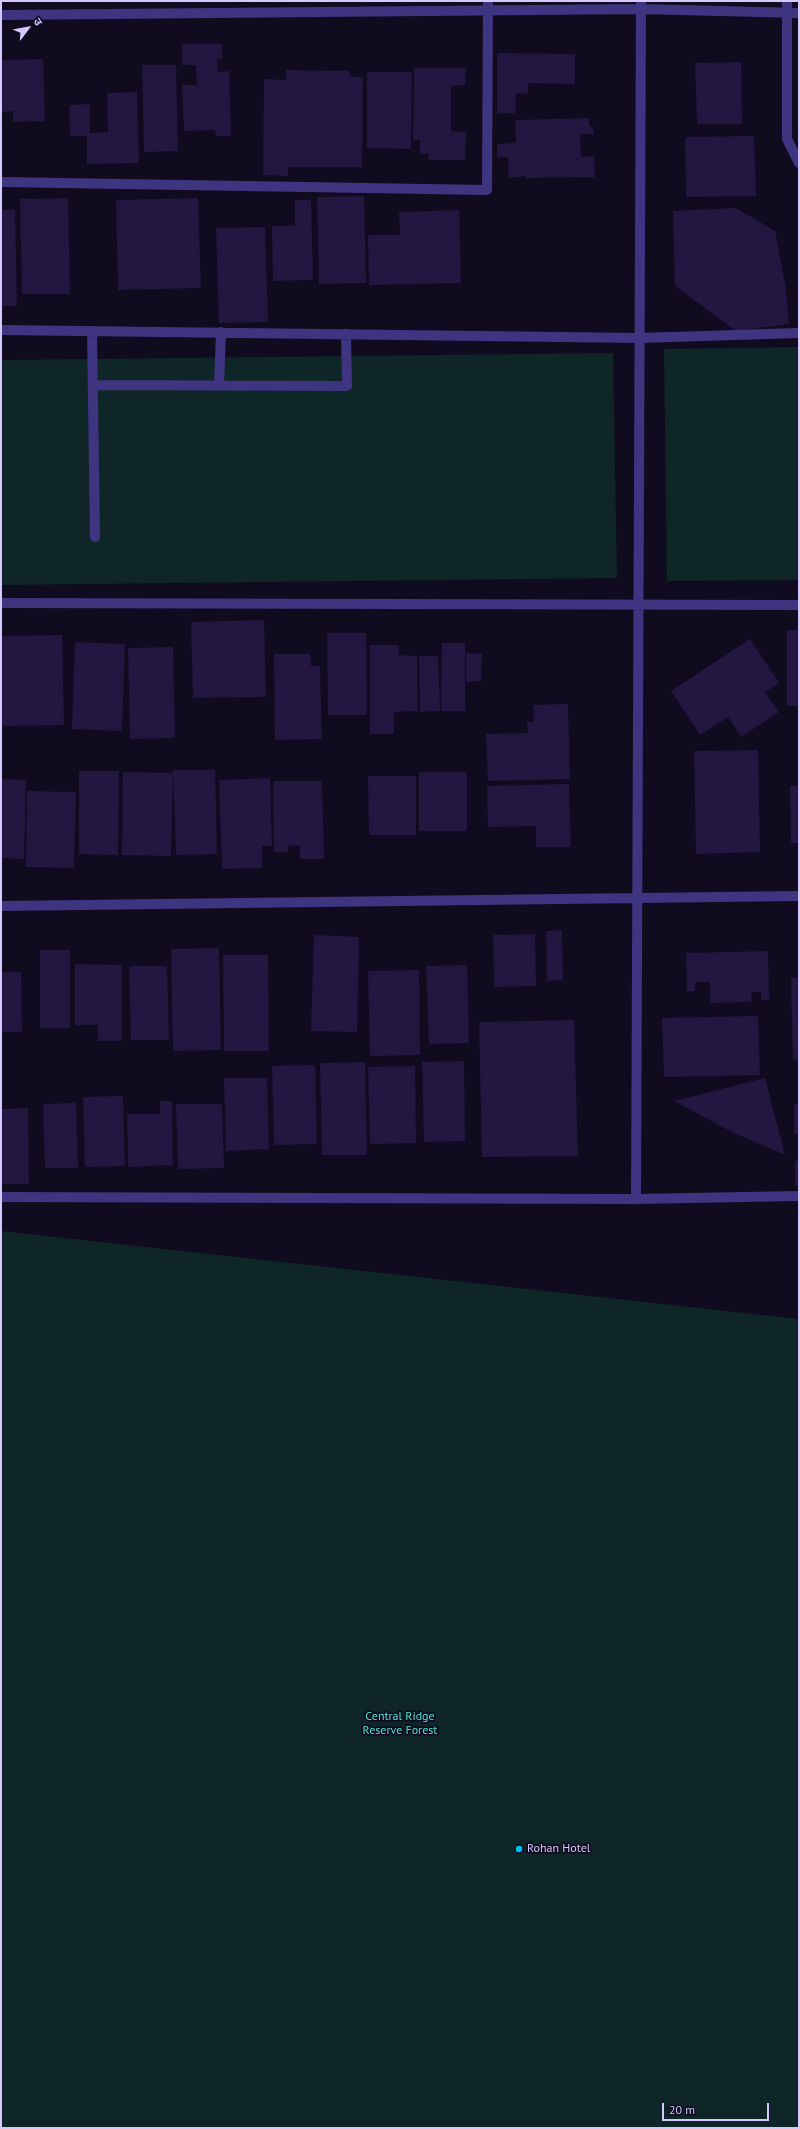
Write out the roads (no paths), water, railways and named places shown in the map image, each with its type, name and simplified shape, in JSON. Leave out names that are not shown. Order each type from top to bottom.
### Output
[{"type":"street","points":[[787,1],[787,139],[799,163]]},
{"type":"street","points":[[636,1199],[641,5]]},
{"type":"street","points":[[1,15],[488,6],[641,5],[799,13]]},
{"type":"street","points":[[1,182],[487,190],[488,6]]},
{"type":"street","points":[[1,330],[640,338],[799,333]]},
{"type":"street","points":[[92,331],[95,537]]},
{"type":"street","points":[[219,385],[221,332]]},
{"type":"street","points":[[92,384],[347,386],[346,334]]},
{"type":"street","points":[[1,603],[799,605]]},
{"type":"street","points":[[1,906],[799,896]]},
{"type":"street","points":[[1,1197],[636,1199],[799,1196]]},
{"type":"place","name":"Rohan Hotel","points":[[519,1849]]},
{"type":"park label","name":"Central Ridge Reserve Forest","points":[[400,1724]]}]
